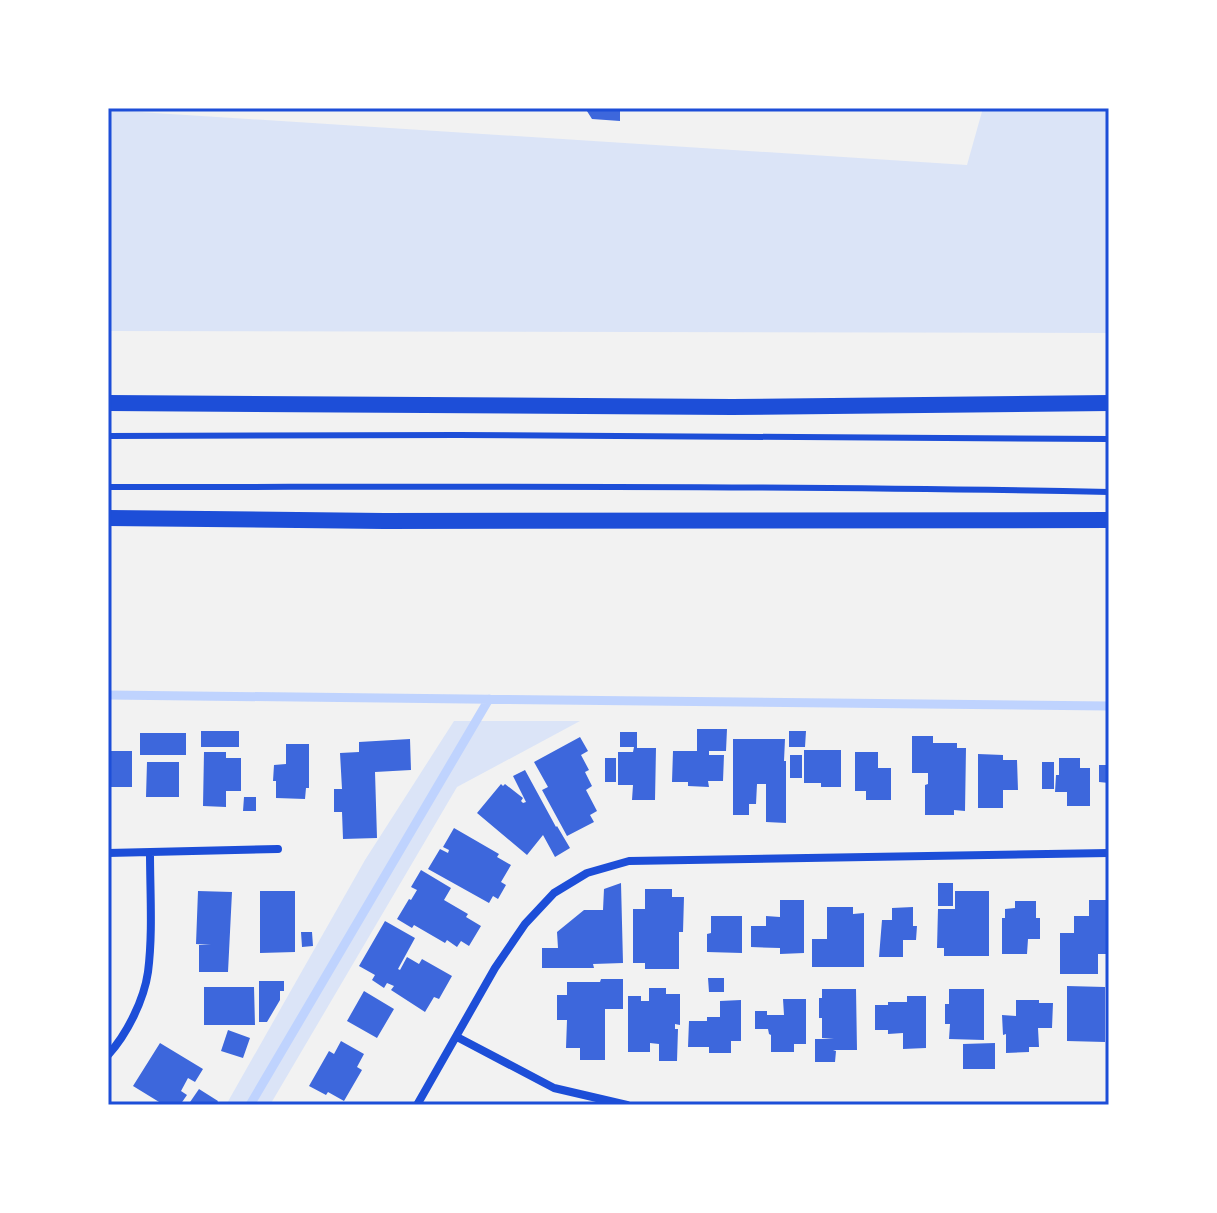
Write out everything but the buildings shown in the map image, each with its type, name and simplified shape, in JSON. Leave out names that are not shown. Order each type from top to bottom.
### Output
[{"type":"main road","points":[[108,403],[732,407],[1109,403]]},
{"type":"main road","points":[[108,518],[384,521],[1109,520]]},
{"type":"street","points":[[108,853],[278,849]]},
{"type":"street","points":[[108,1055],[117,1046],[137,1008],[148,974],[150,853]]},
{"type":"street","points":[[417,1105],[495,968],[525,924],[554,893],[587,873],[629,861],[1109,853]]},
{"type":"street","points":[[457,1037],[554,1088],[627,1105]]},
{"type":"lane","points":[[108,436],[1109,439]]},
{"type":"lane","points":[[108,487],[618,487],[1109,492]]},
{"type":"shaded area","points":[[983,108],[1109,108],[1109,333],[108,331],[108,110],[967,165]]},
{"type":"shaded area","points":[[454,721],[580,721],[457,787],[270,1105],[226,1105],[365,860]]},
{"type":"waterway","points":[[108,695],[1109,706]]},
{"type":"waterway","points":[[250,1105],[489,699]]}]
